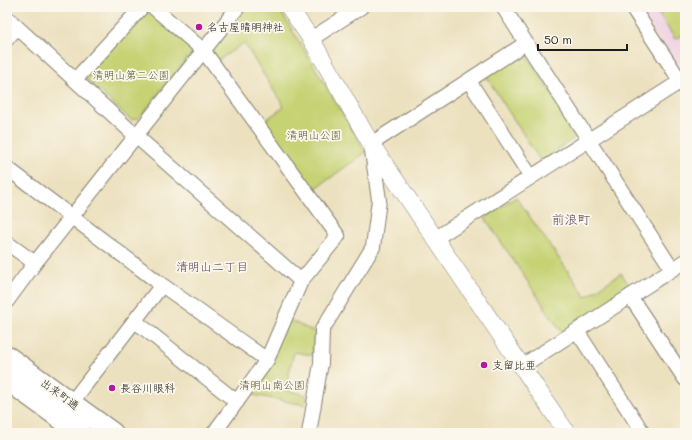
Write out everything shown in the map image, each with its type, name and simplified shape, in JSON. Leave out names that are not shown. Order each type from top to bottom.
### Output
[{"type":"main road","name":"出来町通","points":[[7,356],[113,433]]},
{"type":"main road","name":"出来町通","points":[[7,380],[74,431]]},
{"type":"street","points":[[75,80],[142,7]]},
{"type":"street","points":[[153,7],[203,50],[338,236],[301,281],[266,360],[214,433]]},
{"type":"street","points":[[7,301],[35,263],[238,7]]},
{"type":"street","points":[[289,7],[311,39],[371,144],[567,433]]},
{"type":"street","points":[[311,39],[361,7]]},
{"type":"street","points":[[503,7],[589,140],[681,264],[522,366]]},
{"type":"street","points":[[436,238],[589,140],[683,85],[632,7]]},
{"type":"street","points":[[7,40],[12,23],[136,136],[301,281]]},
{"type":"street","points":[[371,144],[526,43]]},
{"type":"street","points":[[469,81],[531,177]]},
{"type":"street","points":[[308,433],[321,363],[322,330],[373,247],[379,200],[371,144]]},
{"type":"street","points":[[7,168],[162,285],[266,360]]},
{"type":"street","points":[[7,243],[35,263]]},
{"type":"street","points":[[72,402],[162,285]]},
{"type":"street","points":[[630,296],[685,379]]},
{"type":"street","points":[[135,321],[237,402]]},
{"type":"street","points":[[577,331],[643,433]]},
{"type":"shaded area","points":[[638,7],[685,7],[685,65],[679,69]]},
{"type":"green space","name":"清明山公園","points":[[243,7],[278,7],[366,152],[311,192],[261,123],[284,107],[244,43],[217,61],[211,48]]},
{"type":"green space","points":[[654,7],[685,7],[685,33],[675,39]]},
{"type":"green space","name":"清明山第二公園","points":[[146,11],[152,11],[193,51],[139,118],[131,120],[88,81],[85,75]]},
{"type":"green space","points":[[520,53],[525,53],[578,133],[575,137],[541,162],[486,76]]},
{"type":"green space","points":[[516,197],[586,297],[621,273],[632,289],[562,333],[485,218]]},
{"type":"green space","name":"清明山南公園","points":[[289,320],[315,332],[312,355],[294,352],[285,390],[307,395],[305,405],[248,394]]},
{"type":"place","name":"名古屋晴明神社","points":[[199,27]]},
{"type":"place","name":"支留比亜","points":[[484,365]]},
{"type":"place","name":"長谷川眼科","points":[[112,388]]},
{"type":"district","name":"前浪町","points":[[571,219]]},
{"type":"district","name":"清明山二丁目","points":[[212,267]]}]
